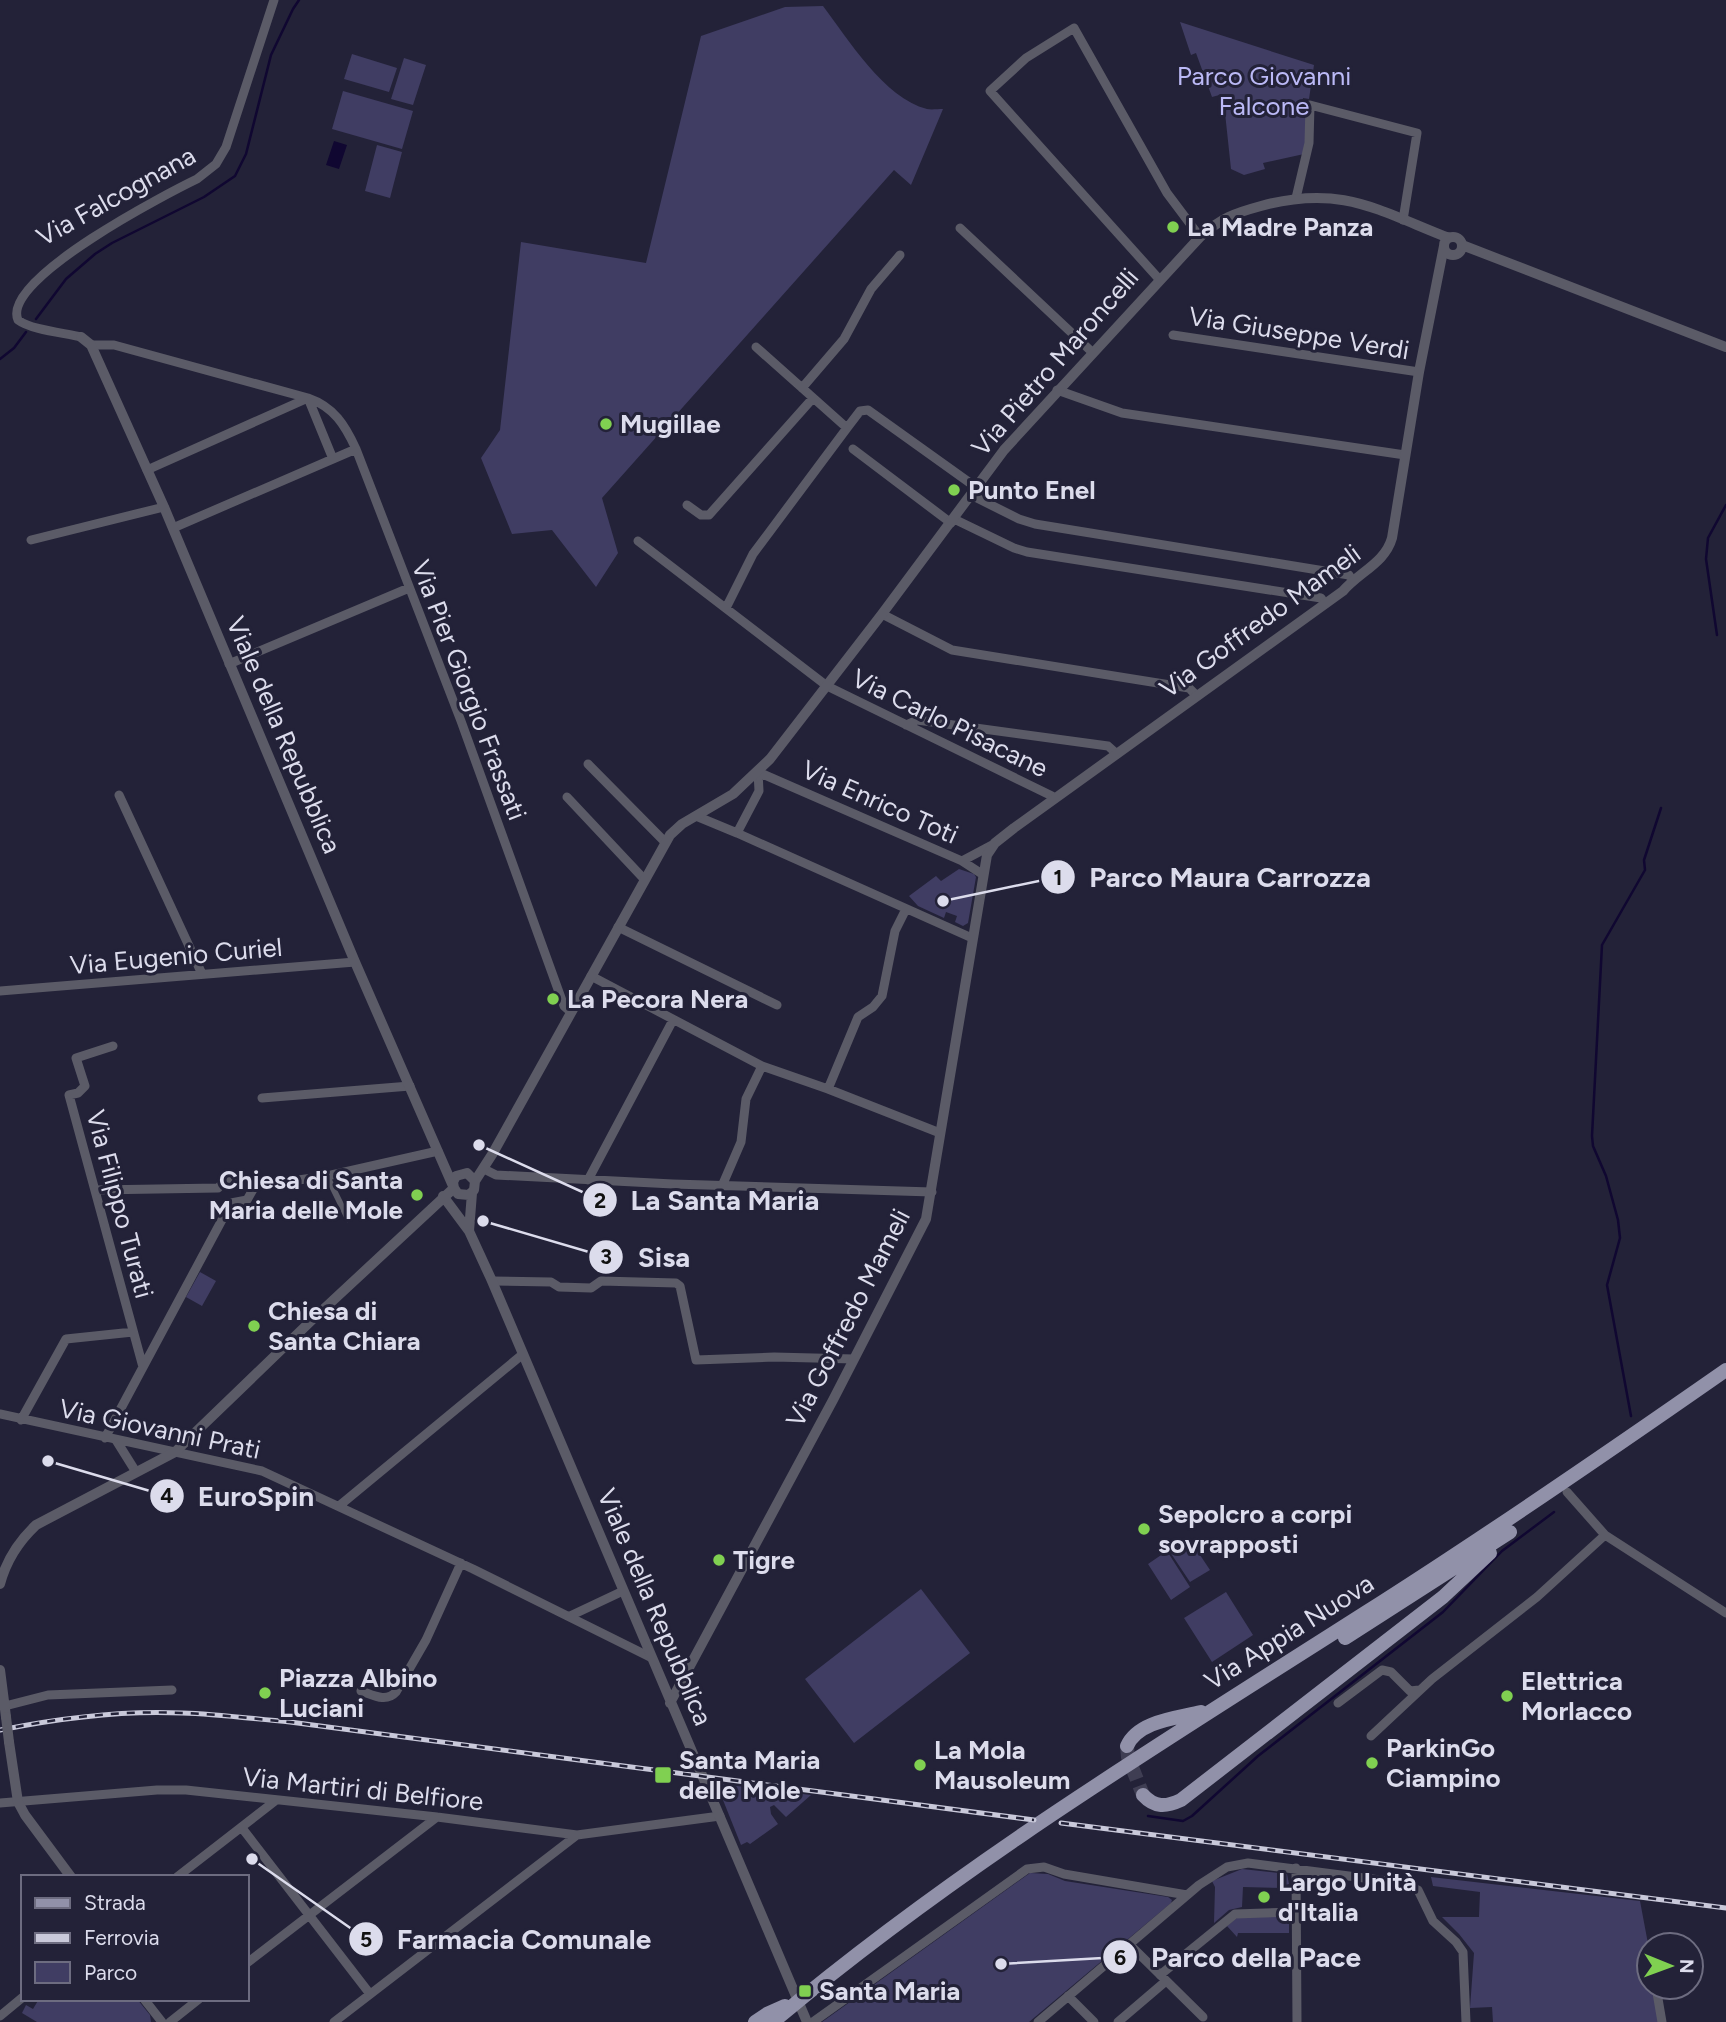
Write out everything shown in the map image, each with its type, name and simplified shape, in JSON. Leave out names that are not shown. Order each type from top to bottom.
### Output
[{"type":"main road","name":"Via Appia Nuova","points":[[773,2022],[945,1888],[1213,1709],[1514,1517],[1726,1370]]},
{"type":"main road","name":"Via Appia Nuova","points":[[879,1939],[950,1895],[1106,1787],[1515,1529],[1726,1380]]},
{"type":"main road","points":[[1143,1795],[1150,1803],[1167,1806],[1181,1800],[1443,1597],[1515,1529]]},
{"type":"main road","points":[[1127,1746],[1131,1737],[1143,1729],[1213,1709]]},
{"type":"main road","name":"Via Appia Nuova","points":[[755,2022],[799,2000]]},
{"type":"street","name":"Via Falcognana","points":[[52,254],[197,179],[216,164],[230,136],[274,0]]},
{"type":"street","points":[[1159,279],[990,92],[1026,58],[1074,28],[1167,193],[1199,237]]},
{"type":"street","points":[[1296,198],[1309,144],[1310,106],[1417,133],[1403,220]]},
{"type":"street","name":"Via Pietro Maroncelli","points":[[475,1181],[665,842],[678,827],[733,794],[758,772],[801,722],[1004,450],[1199,237],[1230,215],[1296,198],[1340,198],[1364,204],[1403,220],[1447,242]]},
{"type":"street","points":[[960,228],[1092,352]]},
{"type":"street","points":[[1453,255],[1446,251],[1447,242],[1458,238],[1462,246],[1726,347]]},
{"type":"street","name":"Via Goffredo Mameli","points":[[961,861],[995,843],[1343,591],[1352,580],[1381,559],[1390,545],[1419,372],[1447,242]]},
{"type":"street","name":"Via Goffredo Mameli","points":[[1439,272],[1453,255],[1461,251],[1462,246]]},
{"type":"street","points":[[802,388],[844,338],[871,289],[900,255]]},
{"type":"street","points":[[11,296],[11,309],[20,321],[81,337]]},
{"type":"street","name":"Via Giuseppe Verdi","points":[[1173,335],[1419,372]]},
{"type":"street","name":"Viale della Repubblica","points":[[81,337],[91,345],[164,507],[355,962],[453,1187]]},
{"type":"street","name":"Via Pier Giorgio Frassati","points":[[91,345],[114,345],[308,398],[326,406],[337,416],[356,449],[461,721],[564,1006],[571,1012]]},
{"type":"street","points":[[756,347],[847,428]]},
{"type":"street","points":[[1058,390],[1122,413],[1405,455]]},
{"type":"street","points":[[147,470],[308,398],[333,459]]},
{"type":"street","points":[[687,505],[701,516],[709,515],[813,398]]},
{"type":"street","points":[[726,608],[753,554],[860,411],[868,410],[974,491],[1019,519],[1035,524],[1349,575],[1352,580]]},
{"type":"street","points":[[173,528],[356,449]]},
{"type":"street","points":[[853,449],[953,521],[1014,548],[1321,598],[1325,604]]},
{"type":"street","points":[[31,540],[164,507]]},
{"type":"street","name":"Via Carlo Pisacane","points":[[638,541],[827,686],[1054,799]]},
{"type":"street","points":[[229,664],[409,588]]},
{"type":"street","points":[[882,614],[952,650],[1189,688],[1197,696]]},
{"type":"street","points":[[906,725],[916,720],[1108,746],[1117,754]]},
{"type":"street","points":[[588,764],[665,842]]},
{"type":"street","points":[[737,833],[759,791],[758,772]]},
{"type":"street","name":"Via Enrico Toti","points":[[758,772],[961,861],[982,874]]},
{"type":"street","points":[[119,795],[202,974]]},
{"type":"street","points":[[567,797],[644,880]]},
{"type":"street","points":[[696,816],[972,938]]},
{"type":"street","name":"Via Goffredo Mameli","points":[[670,1703],[926,1219],[982,874],[987,855],[995,843]]},
{"type":"street","points":[[828,1089],[858,1017],[873,1007],[882,996],[895,931],[906,908]]},
{"type":"street","points":[[618,927],[777,1005]]},
{"type":"street","name":"Via Eugenio Curiel","points":[[0,992],[355,962]]},
{"type":"street","points":[[591,976],[762,1066],[940,1133]]},
{"type":"street","points":[[588,1180],[673,1020]]},
{"type":"street","name":"Via Filippo Turati","points":[[113,1046],[76,1058],[85,1086],[78,1093],[69,1095],[143,1367]]},
{"type":"street","points":[[722,1186],[741,1142],[746,1100],[762,1066]]},
{"type":"street","points":[[262,1098],[410,1086]]},
{"type":"street","points":[[255,1186],[439,1153],[463,1172],[471,1174],[475,1181],[469,1231]]},
{"type":"street","points":[[484,1169],[496,1175],[588,1180],[932,1192]]},
{"type":"street","points":[[0,1584],[12,1554],[23,1537],[36,1525],[175,1452],[453,1187],[454,1179],[463,1172]]},
{"type":"street","points":[[327,1175],[348,1219]]},
{"type":"street","points":[[96,1190],[218,1188],[228,1178],[240,1176],[250,1180],[255,1186]]},
{"type":"street","points":[[105,1438],[231,1203],[247,1200],[255,1186]]},
{"type":"street","points":[[453,1187],[461,1195],[472,1193]]},
{"type":"street","name":"Viale della Repubblica","points":[[443,1196],[469,1231],[492,1281],[807,2022]]},
{"type":"street","points":[[492,1281],[551,1282],[559,1287],[591,1288],[601,1281],[676,1283],[680,1286],[696,1360],[774,1356],[854,1359]]},
{"type":"street","points":[[21,1420],[66,1339],[133,1332]]},
{"type":"street","points":[[339,1506],[523,1354]]},
{"type":"street","name":"Via Giovanni Prati","points":[[0,1415],[262,1471],[461,1563],[650,1657]]},
{"type":"street","points":[[116,1440],[136,1472]]},
{"type":"street","points":[[1567,1492],[1605,1535],[1726,1613]]},
{"type":"street","points":[[1371,1736],[1419,1690],[1537,1597],[1605,1535]]},
{"type":"street","points":[[360,1691],[386,1699],[396,1692],[426,1640],[461,1563]]},
{"type":"street","points":[[570,1616],[623,1591]]},
{"type":"street","points":[[0,1670],[18,1802],[70,1875]]},
{"type":"street","points":[[1338,1703],[1382,1670],[1391,1672],[1410,1691],[1419,1690]]},
{"type":"street","points":[[5,1712],[48,1695],[172,1690]]},
{"type":"street","name":"Via Martiri di Belfiore","points":[[0,1803],[186,1790],[577,1835],[720,1816]]},
{"type":"street","points":[[180,1875],[275,1801]]},
{"type":"street","points":[[248,1962],[437,1817]]},
{"type":"street","points":[[242,1828],[370,1994]]},
{"type":"street","points":[[334,2022],[577,1835]]},
{"type":"street","points":[[1038,2022],[1187,1895],[1220,1871],[1237,1864],[1256,1863],[1406,1883],[1418,1890],[1433,1921],[1463,1952],[1466,2022]]},
{"type":"street","points":[[813,2022],[1027,1869],[1044,1867],[1064,1874],[1187,1895]]},
{"type":"street","points":[[1296,1868],[1297,2022]]},
{"type":"street","points":[[1118,2022],[1231,1916],[1242,1913],[1296,1912]]},
{"type":"street","points":[[1130,1945],[1203,2017]]},
{"type":"street","points":[[1068,1996],[1094,2022]]},
{"type":"street","points":[[0,2016],[21,1999]]},
{"type":"street","points":[[798,2022],[799,2000]]},
{"type":"street","points":[[146,2001],[162,2022]]},
{"type":"street","points":[[170,2022],[196,2001]]},
{"type":"street","points":[[1658,2001],[1662,2022]]},
{"type":"green space","points":[[823,6],[868,66],[896,93],[927,109],[943,109],[911,185],[894,170],[602,498],[618,553],[596,587],[552,530],[512,534],[481,458],[500,430],[521,242],[646,263],[701,36],[785,7]]},
{"type":"green space","name":"Parco Giovanni Falcone","points":[[1180,22],[1314,65],[1309,99],[1303,98],[1302,111],[1308,112],[1304,154],[1263,163],[1265,169],[1244,175],[1231,169],[1223,94],[1212,97],[1196,53],[1191,55]]},
{"type":"green space","points":[[352,54],[397,68],[389,92],[344,79]]},
{"type":"green space","points":[[404,58],[426,65],[413,105],[391,99]]},
{"type":"green space","points":[[343,91],[413,111],[402,149],[332,129]]},
{"type":"green space","points":[[377,145],[402,152],[390,198],[365,191]]},
{"type":"green space","points":[[959,869],[976,877],[968,923],[963,926],[955,922],[957,916],[946,912],[944,918],[918,906],[909,896],[936,876],[941,881]]},
{"type":"green space","points":[[200,1272],[216,1281],[202,1306],[186,1297]]},
{"type":"green space","points":[[1188,1537],[1210,1570],[1190,1582],[1168,1549]]},
{"type":"green space","points":[[1167,1551],[1190,1587],[1171,1600],[1148,1564]]},
{"type":"green space","points":[[921,1589],[970,1653],[854,1743],[805,1679]]},
{"type":"green space","points":[[1226,1592],[1253,1635],[1212,1662],[1184,1618]]},
{"type":"green space","points":[[717,1785],[811,1795],[786,1817],[774,1805],[770,1807],[778,1824],[750,1844],[747,1842],[741,1845]]},
{"type":"green space","points":[[1242,1869],[1287,1874],[1289,1884],[1286,1888],[1243,1887],[1242,1907],[1229,1910],[1214,1923],[1215,1887],[1212,1881]]},
{"type":"green space","points":[[1030,1873],[1048,1874],[1065,1881],[1168,1897],[1172,1900],[1029,2022],[822,2022]]},
{"type":"green space","points":[[1431,1877],[1640,1901],[1646,1931],[1635,1931],[1635,2001],[1658,2001],[1662,2022],[1493,2022],[1492,2007],[1470,2008],[1474,1953],[1442,1917],[1479,1917],[1480,1892],[1433,1886]]},
{"type":"green space","points":[[1238,1917],[1289,1917],[1289,1933],[1238,1933],[1237,1937],[1227,1926]]},
{"type":"green space","points":[[38,2001],[139,2001],[150,2015],[151,2022],[37,2022],[22,2013],[26,2005],[33,2009]]},
{"type":"shaded area","points":[[334,141],[347,145],[339,169],[326,165]]},
{"type":"waterway","points":[[36,319],[66,279],[95,254],[204,197],[235,176],[246,154],[271,55],[299,0]]},
{"type":"waterway","points":[[0,359],[14,348],[26,332]]},
{"type":"waterway","points":[[1717,635],[1706,559],[1708,538],[1726,505]]},
{"type":"waterway","points":[[1631,1416],[1607,1285],[1620,1238],[1618,1220],[1592,1136],[1602,945],[1645,870],[1644,860],[1661,808]]},
{"type":"waterway","points":[[1148,1816],[1183,1821],[1192,1816],[1258,1756],[1443,1612],[1502,1551],[1554,1512]]},
{"type":"tunnel","points":[[1127,1746],[1128,1757],[1143,1795]]},
{"type":"railway","points":[[0,1730],[113,1714],[159,1712],[223,1715],[1034,1820]]},
{"type":"railway","points":[[1061,1823],[1726,1908]]},
{"type":"place","name":"La Madre Panza","points":[[1173,227]]},
{"type":"place","name":"Mugillae","points":[[606,424]]},
{"type":"place","name":"Punto Enel","points":[[954,490]]},
{"type":"place","name":"Parco Maura Carrozza","points":[[943,901]]},
{"type":"place","name":"La Pecora Nera","points":[[553,999]]},
{"type":"place","name":"La Santa Maria","points":[[479,1145]]},
{"type":"place","name":"Chiesa di Santa Maria delle Mole","points":[[417,1195]]},
{"type":"place","name":"Sisa","points":[[483,1221]]},
{"type":"place","name":"Chiesa di Santa Chiara","points":[[254,1326]]},
{"type":"place","name":"EuroSpin","points":[[48,1461]]},
{"type":"place","name":"Sepolcro a corpi sovrapposti","points":[[1144,1529]]},
{"type":"place","name":"Tigre","points":[[719,1560]]},
{"type":"place","name":"Piazza Albino Luciani","points":[[265,1693]]},
{"type":"place","name":"Elettrica Morlacco","points":[[1507,1696]]},
{"type":"place","name":"ParkinGo Ciampino","points":[[1372,1763]]},
{"type":"place","name":"La Mola Mausoleum","points":[[920,1765]]},
{"type":"place","name":"Santa Maria delle Mole","points":[[663,1775]]},
{"type":"place","name":"Farmacia Comunale","points":[[252,1859]]},
{"type":"place","name":"Largo Unità d'Italia","points":[[1264,1897]]},
{"type":"place","name":"Parco della Pace","points":[[1001,1964]]},
{"type":"place","name":"Santa Maria","points":[[805,1991]]}]
